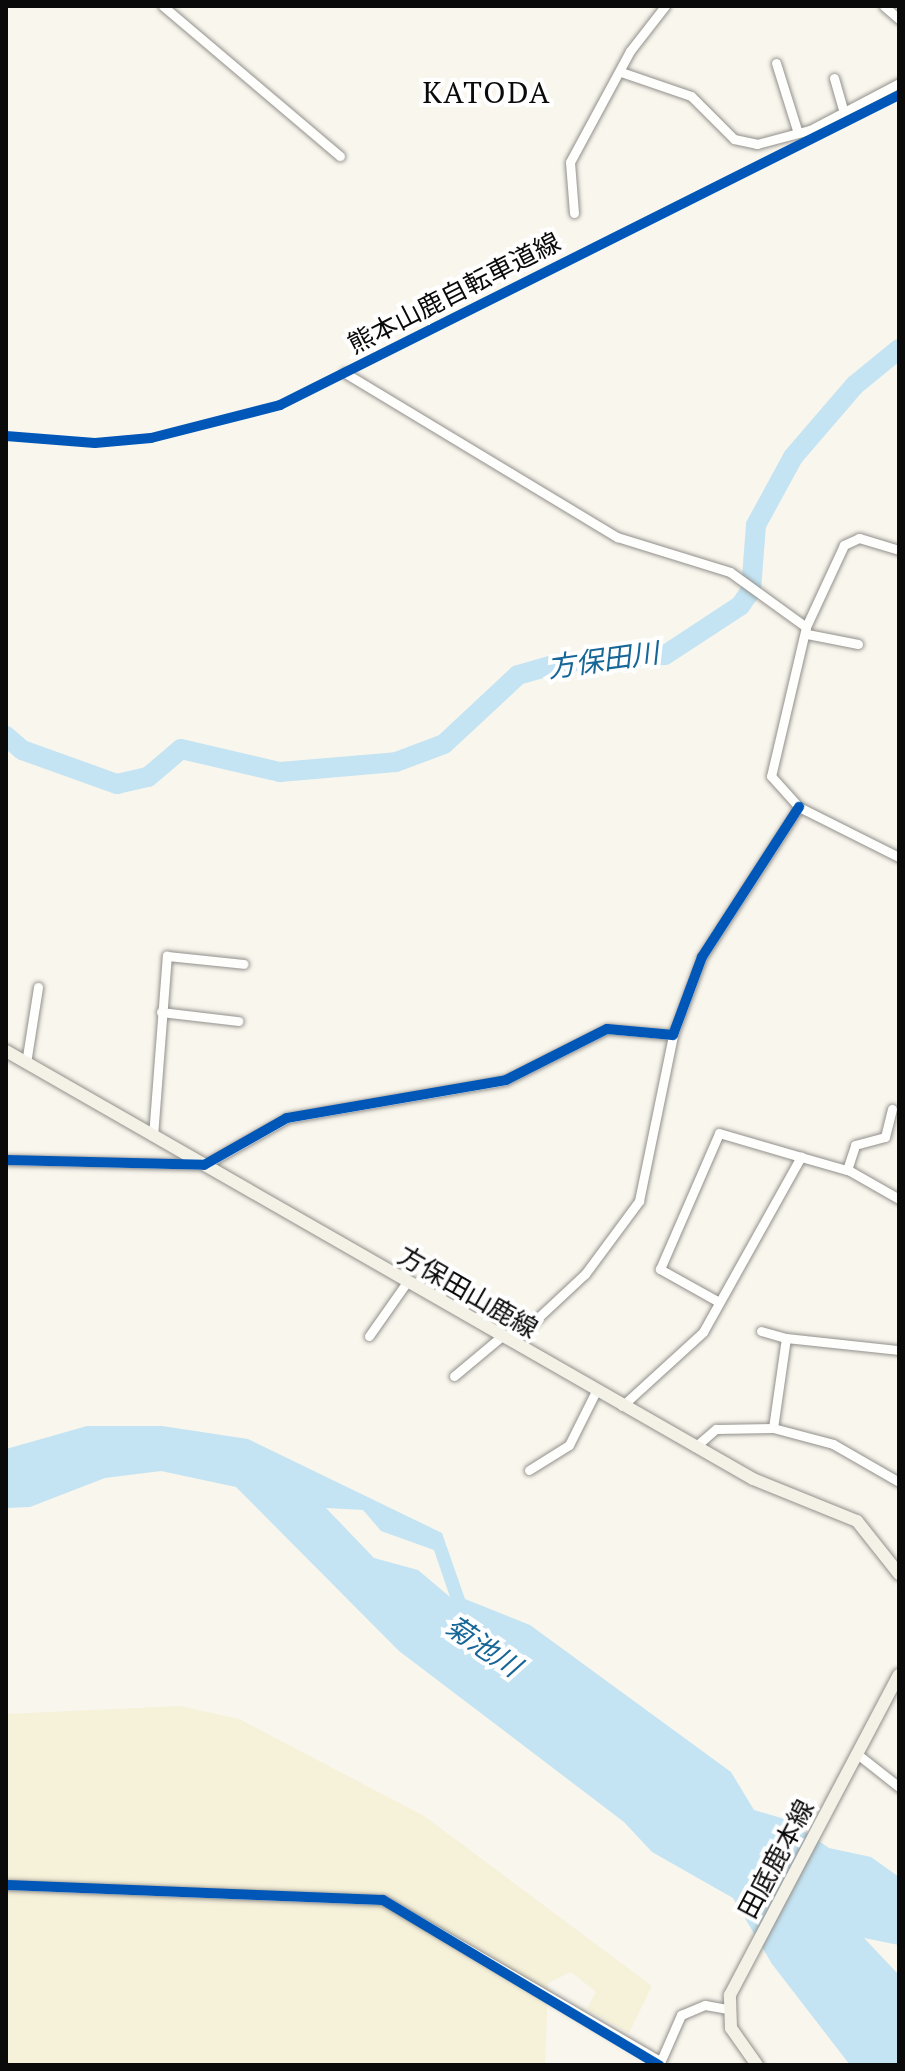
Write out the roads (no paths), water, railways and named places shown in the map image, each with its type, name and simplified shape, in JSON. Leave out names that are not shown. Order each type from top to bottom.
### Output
[{"type":"main road","name":"方保田山鹿線","points":[[6,1051],[695,1447],[857,1521],[899,1574]]},
{"type":"main road","name":"田底鹿本線","points":[[727,2009],[736,1984],[899,1675]]},
{"type":"main road","points":[[727,2009],[738,2044],[757,2065]]},
{"type":"street","points":[[163,6],[340,156]]},
{"type":"street","points":[[574,213],[570,162],[621,72],[665,6]]},
{"type":"street","points":[[884,6],[899,19]]},
{"type":"street","points":[[776,63],[798,133]]},
{"type":"street","points":[[621,72],[691,96],[743,143],[798,133],[899,83]]},
{"type":"street","points":[[834,78],[844,112]]},
{"type":"street","points":[[345,373],[617,537],[730,572],[806,630],[858,644]]},
{"type":"street","points":[[899,550],[849,539],[806,630],[771,776],[799,807],[899,857]]},
{"type":"street","points":[[454,1376],[507,1339],[585,1274],[639,1201],[673,1035],[702,957],[799,807]]},
{"type":"street","points":[[153,1136],[167,956],[244,964]]},
{"type":"street","points":[[26,1063],[38,987]]},
{"type":"street","points":[[161,1012],[238,1021]]},
{"type":"street","points":[[6,1160],[204,1165],[287,1118],[506,1080],[607,1029],[673,1035]]},
{"type":"street","points":[[847,1170],[855,1145],[885,1137],[892,1109]]},
{"type":"street","points":[[719,1302],[660,1269],[719,1133],[847,1170],[899,1199]]},
{"type":"street","points":[[622,1406],[703,1332],[801,1157]]},
{"type":"street","points":[[369,1336],[407,1282]]},
{"type":"street","points":[[761,1331],[786,1338],[899,1350]]},
{"type":"street","points":[[773,1428],[786,1338]]},
{"type":"street","points":[[529,1470],[569,1445],[596,1391]]},
{"type":"street","points":[[695,1447],[716,1429],[773,1428],[833,1444],[899,1482]]},
{"type":"street","points":[[856,1753],[899,1787]]},
{"type":"street","points":[[6,1885],[383,1900],[660,2063],[681,2015],[705,2005],[727,2009]]},
{"type":"water","name":"菊池川","points":[[87,1426],[162,1426],[248,1439],[442,1533],[465,1599],[530,1625],[731,1772],[754,1810],[788,1820],[829,1848],[871,1857],[899,1877],[899,1945],[864,1938],[899,1975],[899,2065],[850,2065],[772,1964],[733,1898],[652,1852],[624,1822],[399,1651],[236,1487],[161,1471],[105,1478],[30,1507],[6,1508],[6,1449]],"holes":[[[326,1508],[363,1510],[381,1531],[434,1550],[450,1597],[418,1570],[374,1558]]]},
{"type":"waterway","name":"方保田川","points":[[6,736],[22,750],[117,784],[148,777],[181,749],[280,772],[396,762],[444,744],[518,675],[564,662],[665,655],[740,606],[751,590],[756,525],[793,457],[855,385],[899,349]]},
{"type":"district","name":"KATODA","points":[[487,92]]}]
